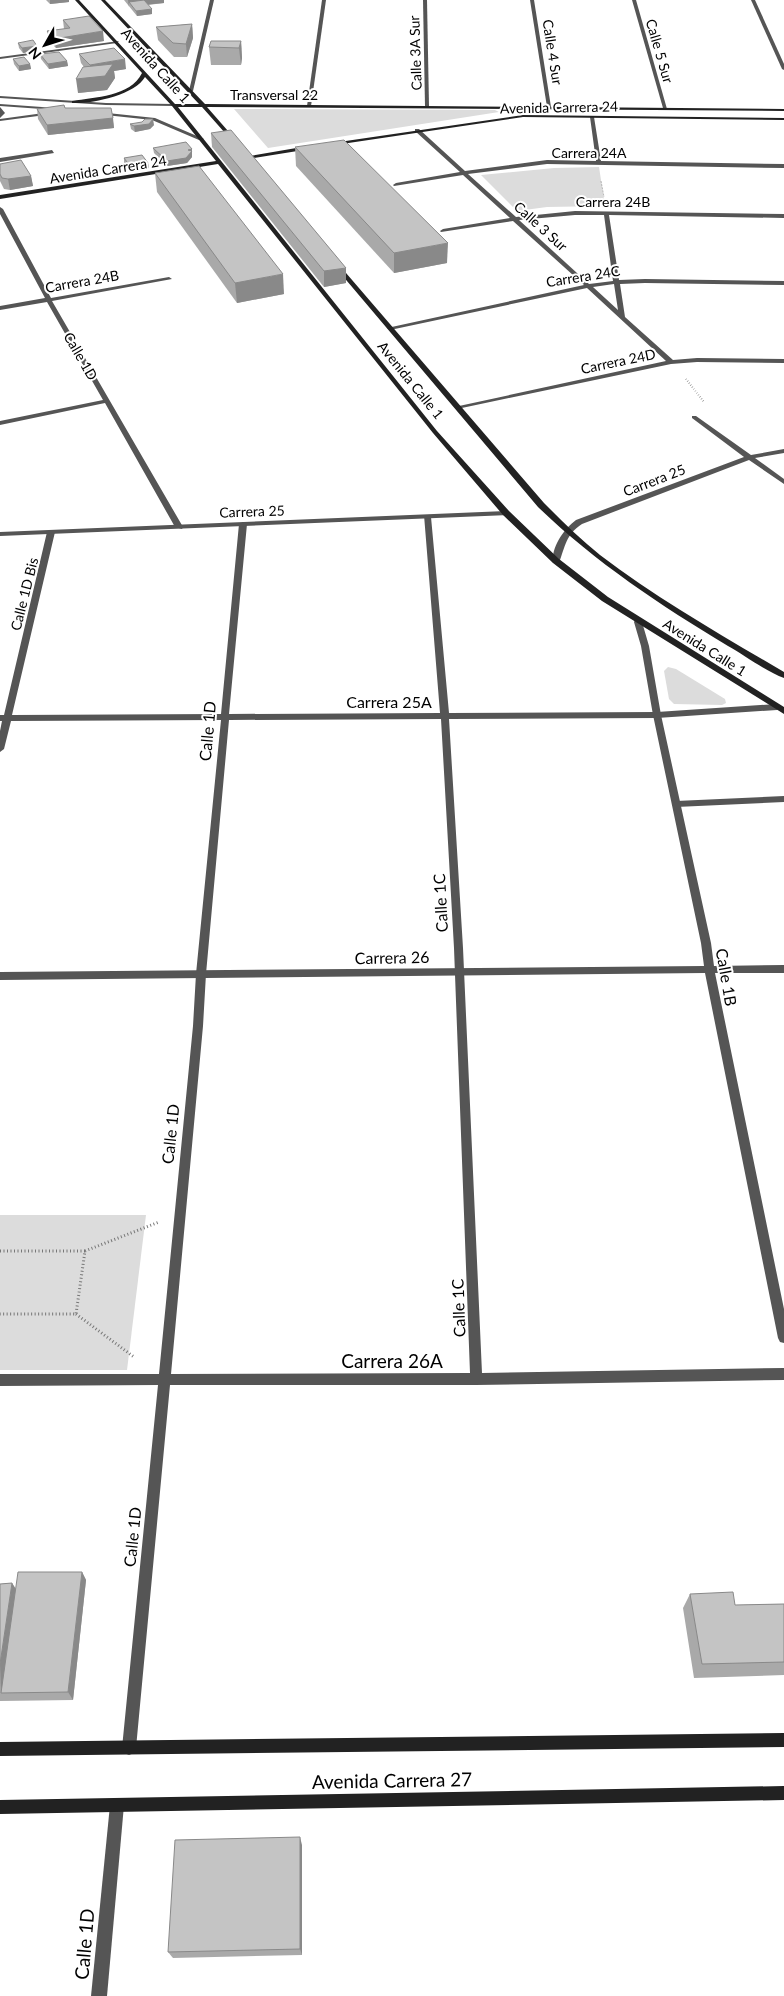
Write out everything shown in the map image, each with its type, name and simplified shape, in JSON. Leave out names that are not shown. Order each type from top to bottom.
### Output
[{"type":"main road","name":"Avenida Calle 1","points":[[77,0],[174,105],[435,432],[506,513],[556,561],[638,622],[781,709]]},
{"type":"main road","name":"Avenida Calle 1","points":[[103,0],[204,105],[236,144]]},
{"type":"main road","points":[[74,102],[123,92],[139,82],[145,72]]},
{"type":"main road","name":"Transversal 22","points":[[174,105],[549,107]]},
{"type":"main road","name":"Avenida Carrera 24","points":[[549,107],[784,110]]},
{"type":"main road","name":"Avenida Carrera 24","points":[[330,144],[523,116],[784,119]]},
{"type":"main road","points":[[247,157],[310,147]]},
{"type":"main road","points":[[242,150],[253,164]]},
{"type":"main road","name":"Avenida Carrera 24","points":[[0,197],[219,162]]},
{"type":"main road","name":"Avenida Calle 1","points":[[331,258],[541,505],[568,531],[634,584],[784,676]]},
{"type":"main road","name":"Avenida Carrera 27","points":[[0,1749],[784,1740]]},
{"type":"main road","name":"Avenida Carrera 27","points":[[0,1807],[784,1793]]},
{"type":"street","points":[[191,91],[212,0]]},
{"type":"street","points":[[309,106],[324,0]]},
{"type":"street","name":"Calle 3A Sur","points":[[424,0],[427,106]]},
{"type":"street","name":"Calle 4 Sur","points":[[532,0],[549,107]]},
{"type":"street","name":"Calle 5 Sur","points":[[634,0],[665,108]]},
{"type":"street","points":[[753,0],[784,69]]},
{"type":"street","points":[[0,58],[117,42]]},
{"type":"street","name":"Transversal 22","points":[[0,96],[74,102],[174,105]]},
{"type":"street","points":[[0,107],[67,110],[0,119],[3,113],[0,107]]},
{"type":"street","points":[[86,112],[153,119],[201,139]]},
{"type":"street","points":[[592,117],[599,163]]},
{"type":"street","name":"Calle 3 Sur","points":[[417,130],[671,362]]},
{"type":"street","points":[[0,160],[52,152]]},
{"type":"street","name":"Carrera 24A","points":[[396,185],[464,173],[547,162],[784,166]]},
{"type":"street","name":"Calle 1D","points":[[0,209],[49,300],[179,527]]},
{"type":"street","points":[[606,213],[622,317]]},
{"type":"street","name":"Carrera 24B","points":[[443,231],[514,219],[606,213],[784,216]]},
{"type":"street","name":"Carrera 24B","points":[[0,308],[169,279]]},
{"type":"street","name":"Carrera 24C","points":[[390,328],[588,286],[617,282],[784,283]]},
{"type":"street","name":"Carrera 24D","points":[[459,408],[671,362],[697,360],[784,361]]},
{"type":"street","points":[[0,423],[107,401]]},
{"type":"street","points":[[694,417],[784,482]]},
{"type":"street","name":"Carrera 25","points":[[568,531],[579,522],[750,457],[784,452]]},
{"type":"street","name":"Carrera 25","points":[[0,534],[506,513]]},
{"type":"street","name":"Calle 1C","points":[[427,517],[445,716],[460,972],[476,1379]]},
{"type":"street","name":"Calle 1D","points":[[129,1748],[198,1026],[201,974],[243,524]]},
{"type":"street","points":[[556,561],[558,548],[568,531]]},
{"type":"street","name":"Calle 1D Bis","points":[[0,749],[4,718],[51,532]]},
{"type":"street","name":"Calle 1B","points":[[638,622],[645,646],[657,715],[706,943],[709,968],[784,1338]]},
{"type":"street","name":"Carrera 25A","points":[[4,718],[657,715],[781,709]]},
{"type":"street","points":[[676,804],[784,799]]},
{"type":"street","name":"Carrera 26","points":[[0,976],[709,968],[784,969]]},
{"type":"street","name":"Carrera 26A","points":[[0,1380],[476,1379],[784,1374]]},
{"type":"street","name":"Calle 1D","points":[[99,1996],[117,1805]]},
{"type":"path","points":[[599,163],[606,213]]},
{"type":"path","points":[[0,1251],[85,1251],[179,1214]]},
{"type":"path","points":[[76,1314],[85,1251]]},
{"type":"path","points":[[0,1314],[76,1314],[164,1380]]},
{"type":"shaded area","points":[[234,109],[495,110],[499,112],[268,148]]},
{"type":"shaded area","points":[[599,167],[605,206],[547,207],[517,211],[481,175],[554,168]]},
{"type":"shaded area","points":[[668,667],[676,669],[725,699],[726,703],[722,705],[674,704],[669,699],[664,671]]},
{"type":"shaded area","points":[[0,1215],[146,1215],[127,1370],[0,1370]]},
{"type":"building","points":[[144,0],[152,9],[136,11],[129,2]]},
{"type":"building","points":[[89,16],[103,31],[54,39],[47,31],[70,28],[63,20]]},
{"type":"building","points":[[192,24],[186,44],[173,43],[156,27]]},
{"type":"building","points":[[33,40],[37,46],[22,48],[18,43]]},
{"type":"building","points":[[211,41],[241,41],[239,48],[209,47]]},
{"type":"building","points":[[114,48],[125,59],[90,65],[79,54]]},
{"type":"building","points":[[59,52],[67,61],[48,64],[40,54]]},
{"type":"building","points":[[24,57],[30,64],[19,66],[13,59]]},
{"type":"building","points":[[113,64],[105,76],[76,79],[83,67]]},
{"type":"building","points":[[64,105],[65,108],[111,108],[113,118],[47,125],[37,109]]},
{"type":"building","points":[[145,119],[153,119],[149,124],[134,126],[130,124],[142,122]]},
{"type":"building","points":[[231,130],[346,268],[324,271],[211,133]]},
{"type":"building","points":[[344,140],[448,243],[394,253],[295,147]]},
{"type":"building","points":[[186,142],[192,149],[188,150],[192,151],[186,158],[167,161],[153,148]]},
{"type":"building","points":[[142,155],[148,163],[130,166],[124,158]]},
{"type":"building","points":[[21,160],[31,176],[2,178],[0,164]]},
{"type":"building","points":[[199,166],[283,274],[235,283],[155,173]]},
{"type":"building","points":[[18,1572],[82,1572],[68,1692],[1,1693]]},
{"type":"building","points":[[12,1583],[0,1664],[0,1584]]},
{"type":"building","points":[[733,1592],[735,1605],[784,1604],[784,1662],[702,1664],[690,1594]]},
{"type":"building","points":[[300,1837],[300,1949],[168,1952],[175,1840]]}]
